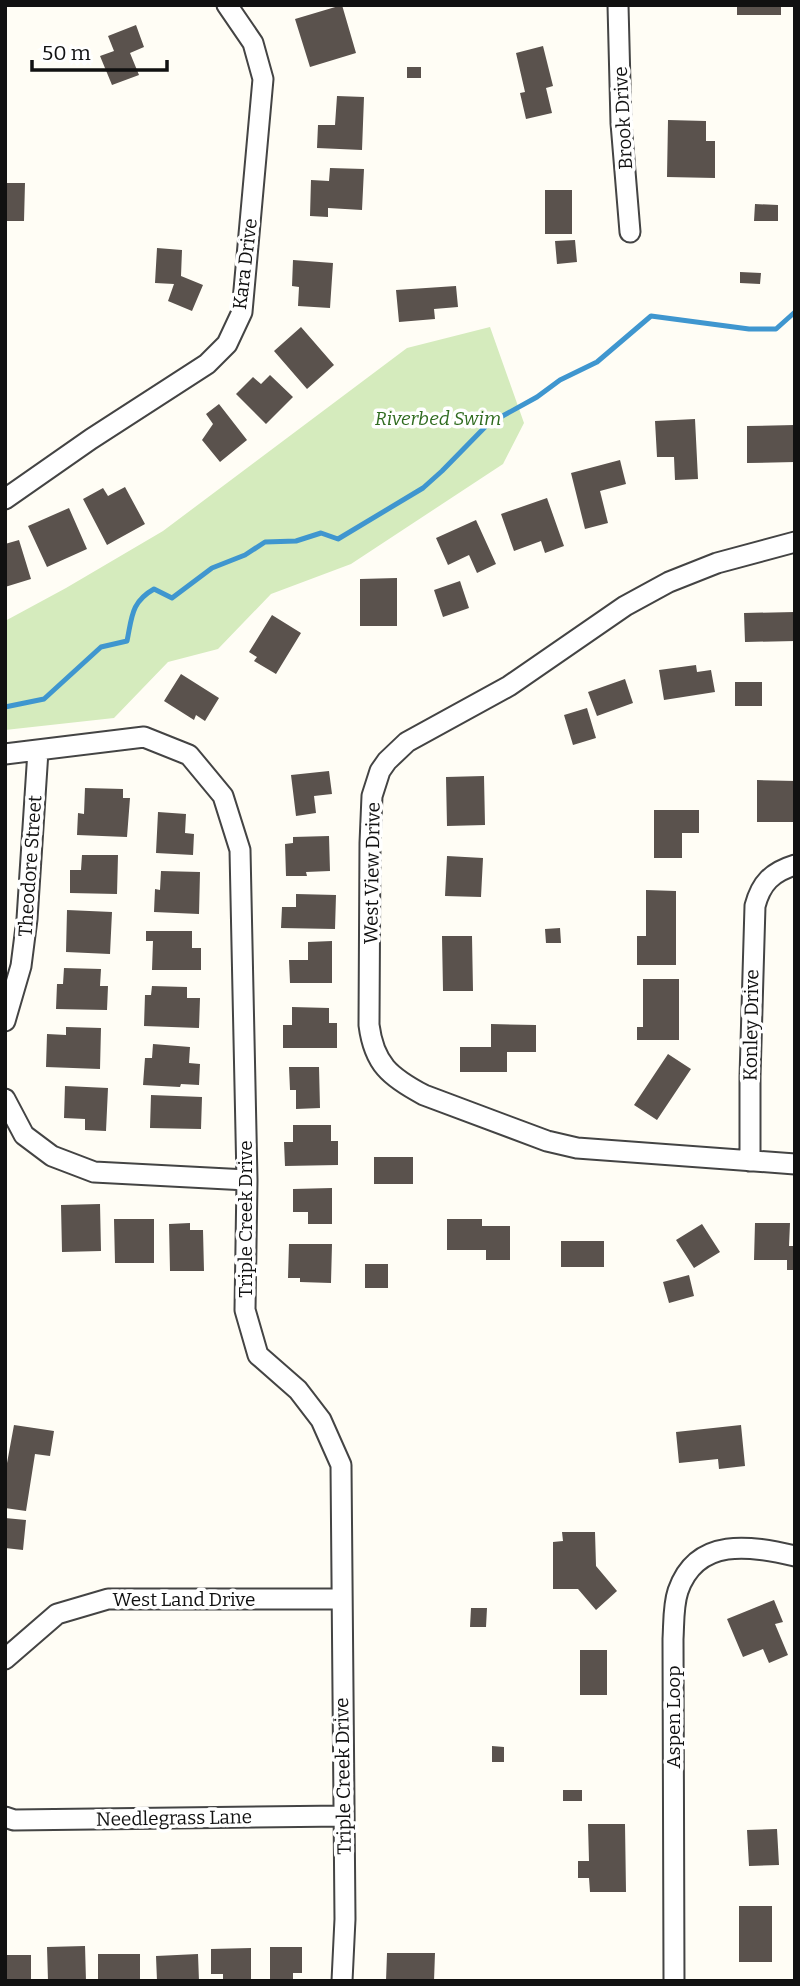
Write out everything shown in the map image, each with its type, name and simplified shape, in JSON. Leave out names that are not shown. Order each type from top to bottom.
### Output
[{"type":"street","name":"Kara Drive","points":[[5,499],[207,364],[227,344],[242,312],[263,79],[253,43],[228,5]]},
{"type":"street","name":"Brook Drive","points":[[618,5],[621,122],[630,232]]},
{"type":"street","name":"West View Drive","points":[[750,1161],[577,1148],[547,1141],[424,1095],[395,1078],[376,1054],[369,1025],[372,796],[380,771],[407,742],[509,686],[625,606],[669,582],[717,563],[795,541]]},
{"type":"street","name":"Triple Creek Drive","points":[[5,754],[144,737],[189,755],[223,796],[240,850],[247,1180],[245,1310],[258,1355],[298,1390],[321,1420],[341,1465],[345,1919],[342,1981]]},
{"type":"street","name":"Theodore Street","points":[[5,1021],[21,966],[27,919],[38,751]]},
{"type":"street","name":"Konley Drive","points":[[750,1161],[755,906],[759,891],[768,878],[781,869],[795,865]]},
{"type":"street","points":[[5,1099],[24,1135],[52,1156],[94,1172],[247,1180]]},
{"type":"street","points":[[750,1161],[795,1164]]},
{"type":"street","name":"Aspen Loop","points":[[674,1981],[673,1639],[678,1590],[695,1564],[721,1549],[751,1547],[795,1556]]},
{"type":"street","name":"West Land Drive","points":[[5,1659],[57,1614],[108,1599],[341,1599]]},
{"type":"street","name":"Needlegrass Lane","points":[[5,1817],[14,1820],[344,1816]]},
{"type":"green space","name":"Riverbed Swim","points":[[490,327],[524,423],[503,464],[351,564],[271,594],[218,649],[168,662],[114,718],[5,730],[5,621],[163,531],[407,348]]},
{"type":"building","points":[[342,5],[356,53],[310,67],[295,19]]},
{"type":"building","points":[[737,5],[781,5],[781,15],[737,15]]},
{"type":"building","points":[[136,25],[144,47],[130,53],[139,75],[112,85],[100,56],[114,51],[108,36]]},
{"type":"building","points":[[543,46],[553,86],[546,88],[552,113],[526,119],[520,93],[525,92],[516,53]]},
{"type":"building","points":[[407,67],[421,67],[421,78],[407,78]]},
{"type":"building","points":[[337,96],[364,97],[362,150],[317,148],[318,125],[335,125]]},
{"type":"building","points":[[668,120],[706,121],[706,141],[715,141],[715,178],[667,177]]},
{"type":"building","points":[[330,168],[364,169],[362,210],[328,208],[328,217],[310,216],[311,180],[329,181]]},
{"type":"building","points":[[5,183],[25,183],[24,221],[5,221]]},
{"type":"building","points":[[545,190],[572,190],[572,234],[545,234]]},
{"type":"building","points":[[755,204],[778,205],[778,221],[754,221]]},
{"type":"building","points":[[575,240],[577,262],[557,264],[555,241]]},
{"type":"building","points":[[157,248],[182,250],[181,276],[203,285],[192,311],[168,301],[174,284],[155,283]]},
{"type":"building","points":[[293,260],[333,263],[330,308],[298,306],[299,287],[292,286]]},
{"type":"building","points":[[740,272],[761,273],[760,284],[740,283]]},
{"type":"building","points":[[456,286],[458,307],[434,309],[435,319],[399,322],[396,290]]},
{"type":"building","points":[[301,327],[334,365],[307,389],[274,351]]},
{"type":"building","points":[[270,375],[293,397],[266,424],[236,394],[253,377],[261,384]]},
{"type":"building","points":[[219,404],[247,440],[220,462],[202,440],[213,424],[206,414]]},
{"type":"building","points":[[695,419],[698,479],[675,480],[674,457],[657,457],[655,421]]},
{"type":"building","points":[[795,425],[795,462],[747,463],[747,426]]},
{"type":"building","points":[[620,460],[626,484],[600,491],[608,523],[585,529],[571,473]]},
{"type":"building","points":[[125,487],[145,524],[107,545],[83,499],[103,488],[108,496]]},
{"type":"building","points":[[547,498],[564,546],[545,553],[541,541],[514,551],[501,514]]},
{"type":"building","points":[[69,508],[87,549],[47,567],[28,526]]},
{"type":"building","points":[[476,520],[496,564],[477,573],[469,555],[448,565],[436,538]]},
{"type":"building","points":[[19,540],[31,579],[5,587],[5,544]]},
{"type":"building","points":[[397,578],[397,626],[360,626],[360,579]]},
{"type":"building","points":[[460,581],[469,608],[443,617],[434,590]]},
{"type":"building","points":[[795,612],[795,641],[745,642],[744,613]]},
{"type":"building","points":[[272,615],[301,633],[276,674],[254,661],[257,657],[249,652]]},
{"type":"building","points":[[696,665],[697,672],[711,670],[715,692],[664,700],[659,670]]},
{"type":"building","points":[[181,674],[219,698],[205,721],[196,715],[194,720],[164,701]]},
{"type":"building","points":[[625,679],[633,703],[597,716],[588,692]]},
{"type":"building","points":[[735,682],[762,682],[762,706],[735,706]]},
{"type":"building","points":[[587,708],[596,738],[573,745],[564,715]]},
{"type":"building","points":[[329,771],[332,794],[314,796],[316,813],[296,816],[291,775]]},
{"type":"building","points":[[484,776],[485,825],[447,826],[446,777]]},
{"type":"building","points":[[757,780],[795,781],[795,822],[757,822]]},
{"type":"building","points":[[85,788],[123,789],[123,798],[130,798],[127,837],[77,835],[78,813],[84,814]]},
{"type":"building","points":[[654,810],[699,810],[699,833],[682,833],[682,858],[654,858]]},
{"type":"building","points":[[158,812],[186,814],[185,833],[194,834],[193,855],[156,853]]},
{"type":"building","points":[[329,836],[330,871],[306,872],[307,876],[286,876],[285,844],[293,843],[293,837]]},
{"type":"building","points":[[82,855],[118,855],[117,894],[70,893],[70,870],[81,870]]},
{"type":"building","points":[[447,856],[483,858],[481,897],[445,896]]},
{"type":"building","points":[[161,871],[200,872],[199,914],[154,912],[155,889],[160,890]]},
{"type":"building","points":[[646,890],[676,891],[676,965],[637,965],[637,936],[646,936]]},
{"type":"building","points":[[296,894],[336,895],[335,929],[281,928],[282,907],[296,907]]},
{"type":"building","points":[[67,910],[112,912],[110,954],[66,952]]},
{"type":"building","points":[[560,928],[561,943],[546,943],[545,929]]},
{"type":"building","points":[[146,931],[192,931],[192,948],[201,948],[201,970],[152,970],[153,941],[146,941]]},
{"type":"building","points":[[442,936],[472,936],[473,991],[443,991]]},
{"type":"building","points":[[332,941],[332,983],[290,983],[289,960],[308,960],[308,942]]},
{"type":"building","points":[[64,968],[101,969],[100,986],[108,986],[107,1010],[56,1009],[57,984],[63,984]]},
{"type":"building","points":[[643,979],[679,979],[679,1040],[637,1040],[637,1027],[643,1027]]},
{"type":"building","points":[[152,986],[187,987],[187,998],[200,998],[199,1028],[144,1026],[145,995],[151,995]]},
{"type":"building","points":[[292,1007],[329,1008],[329,1023],[337,1023],[337,1048],[283,1048],[283,1025],[292,1025]]},
{"type":"building","points":[[491,1024],[536,1025],[536,1052],[507,1052],[507,1072],[460,1072],[460,1047],[491,1047]]},
{"type":"building","points":[[66,1027],[101,1028],[100,1069],[46,1067],[47,1034],[66,1035]]},
{"type":"building","points":[[153,1044],[190,1047],[189,1063],[200,1064],[199,1085],[143,1085],[145,1058],[152,1058]]},
{"type":"building","points":[[668,1054],[691,1069],[657,1120],[634,1105]]},
{"type":"building","points":[[289,1067],[319,1067],[320,1108],[296,1109],[296,1090],[290,1090]]},
{"type":"building","points":[[65,1086],[108,1088],[106,1131],[85,1130],[85,1119],[64,1118]]},
{"type":"building","points":[[151,1095],[202,1097],[201,1129],[150,1128]]},
{"type":"building","points":[[293,1125],[331,1125],[331,1141],[338,1141],[338,1165],[285,1166],[284,1142],[293,1142]]},
{"type":"building","points":[[374,1157],[413,1157],[413,1184],[374,1184]]},
{"type":"building","points":[[332,1188],[332,1224],[308,1224],[308,1212],[293,1212],[293,1189]]},
{"type":"building","points":[[100,1204],[101,1251],[62,1252],[61,1205]]},
{"type":"building","points":[[114,1219],[154,1219],[154,1263],[115,1263]]},
{"type":"building","points":[[447,1219],[482,1219],[482,1226],[510,1226],[510,1260],[486,1260],[486,1250],[447,1250]]},
{"type":"building","points":[[190,1223],[190,1230],[203,1230],[204,1271],[170,1271],[169,1224]]},
{"type":"building","points":[[755,1223],[790,1223],[789,1246],[795,1246],[795,1270],[787,1270],[787,1260],[754,1260]]},
{"type":"building","points":[[702,1224],[720,1252],[694,1268],[676,1240]]},
{"type":"building","points":[[561,1241],[604,1241],[604,1267],[561,1267]]},
{"type":"building","points":[[289,1244],[332,1244],[331,1283],[300,1282],[300,1278],[288,1278]]},
{"type":"building","points":[[365,1264],[388,1264],[388,1288],[365,1288]]},
{"type":"building","points":[[689,1275],[694,1296],[669,1303],[663,1282]]},
{"type":"building","points":[[14,1425],[54,1431],[50,1456],[35,1454],[26,1511],[5,1508],[5,1474]]},
{"type":"building","points":[[741,1425],[745,1466],[719,1469],[718,1459],[679,1463],[676,1432]]},
{"type":"building","points":[[5,1518],[26,1520],[23,1550],[5,1548]]},
{"type":"building","points":[[562,1532],[595,1532],[596,1566],[617,1591],[596,1610],[578,1589],[553,1589],[553,1542],[563,1541]]},
{"type":"building","points":[[774,1600],[783,1622],[775,1624],[788,1655],[769,1663],[763,1649],[743,1657],[727,1619]]},
{"type":"building","points":[[471,1608],[487,1608],[486,1627],[470,1627]]},
{"type":"building","points":[[580,1650],[607,1650],[607,1695],[580,1695]]},
{"type":"building","points":[[492,1746],[504,1747],[504,1762],[492,1762]]},
{"type":"building","points":[[563,1790],[582,1790],[582,1801],[563,1801]]},
{"type":"building","points":[[588,1824],[625,1824],[626,1892],[590,1892],[589,1878],[578,1878],[578,1861],[589,1861]]},
{"type":"building","points":[[777,1829],[779,1865],[749,1866],[747,1830]]},
{"type":"building","points":[[739,1906],[772,1906],[772,1962],[739,1962]]},
{"type":"building","points":[[85,1946],[86,1981],[48,1981],[47,1947]]},
{"type":"building","points":[[270,1947],[302,1947],[302,1973],[293,1973],[293,1981],[270,1981]]},
{"type":"building","points":[[251,1948],[251,1981],[223,1981],[223,1974],[211,1974],[211,1949]]},
{"type":"building","points":[[387,1953],[435,1953],[434,1981],[386,1981]]},
{"type":"building","points":[[98,1954],[140,1954],[140,1981],[98,1981]]},
{"type":"building","points":[[198,1954],[199,1981],[157,1981],[156,1956]]},
{"type":"building","points":[[5,1955],[31,1955],[31,1981],[5,1981]]},
{"type":"waterway","points":[[5,707],[44,699],[101,647],[127,641],[137,605],[154,589],[172,598],[212,568],[245,555],[265,542],[296,541],[321,533],[338,539],[423,488],[488,424],[537,397],[560,380],[597,362],[651,316],[749,329],[776,329],[795,312]]}]
